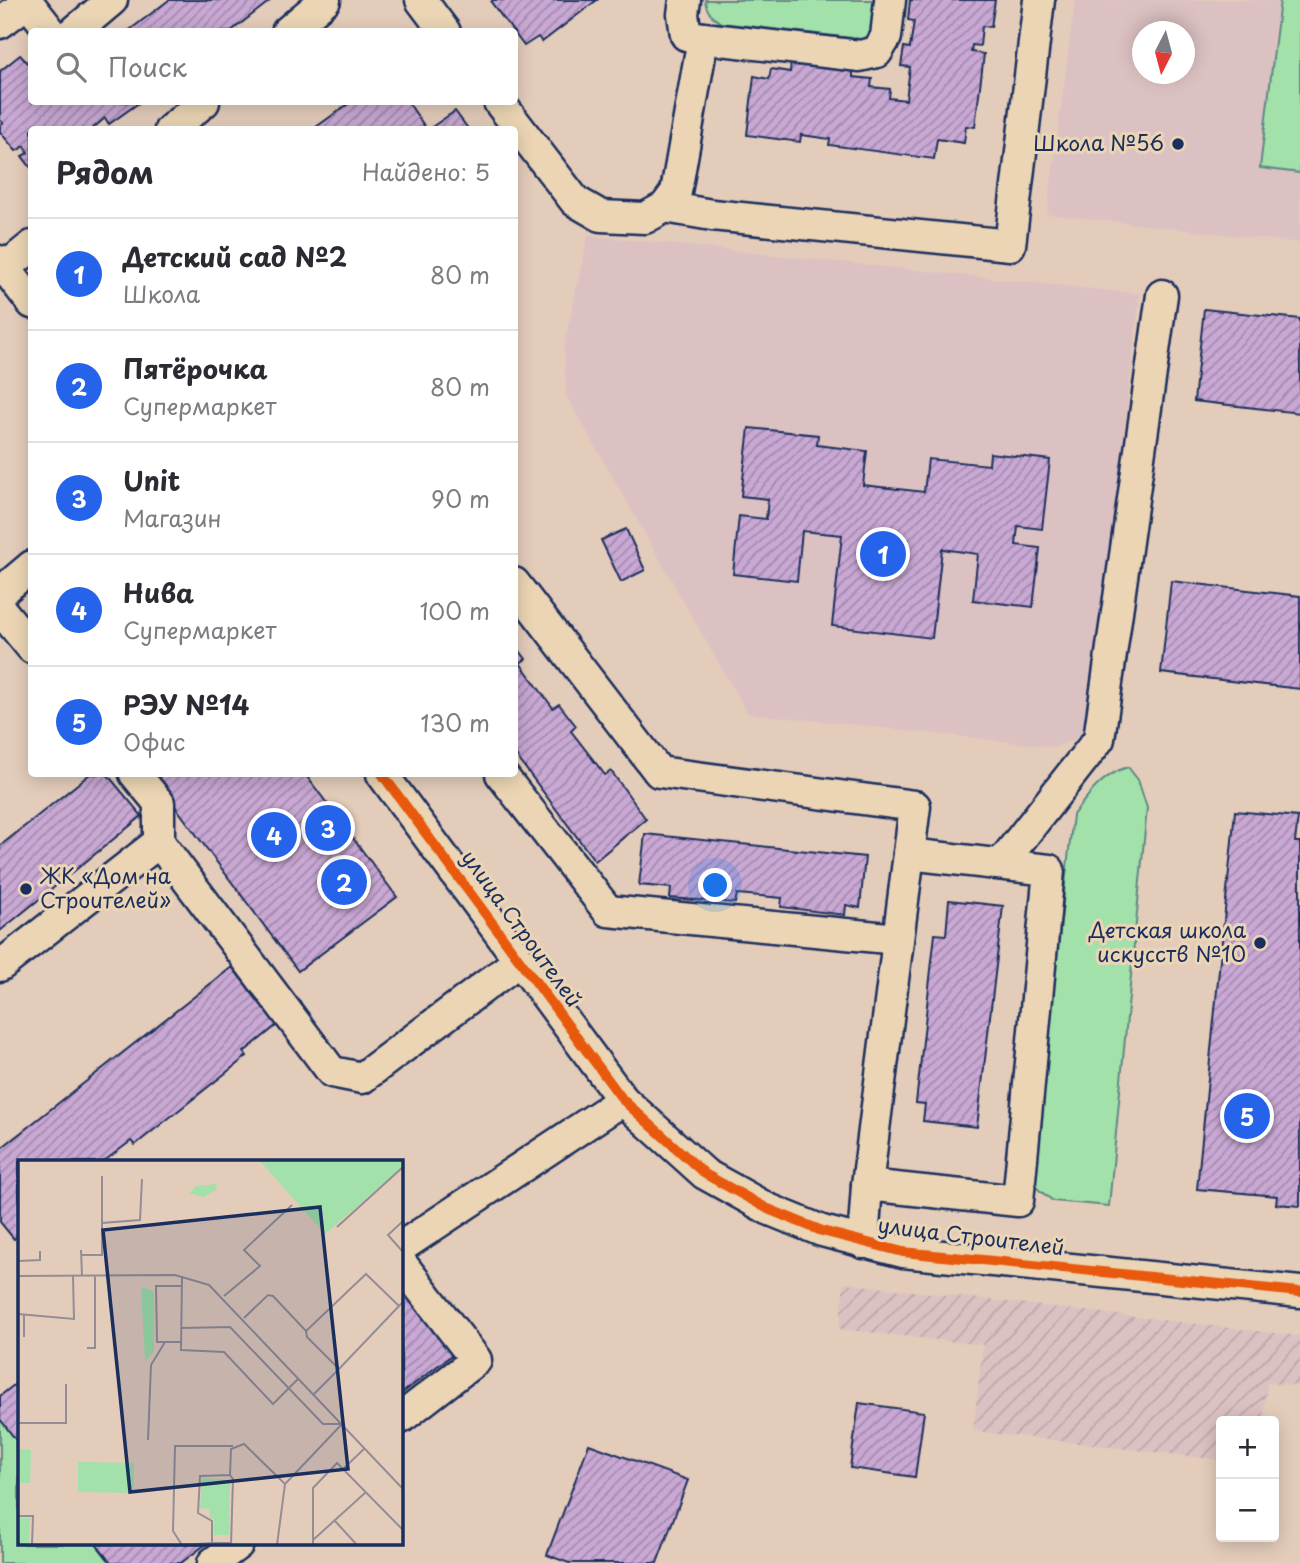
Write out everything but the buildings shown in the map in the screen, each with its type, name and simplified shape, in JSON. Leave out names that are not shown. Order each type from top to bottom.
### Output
[{"type":"street","points":[[79,28],[112,0]]},
{"type":"street","points":[[292,28],[325,0]]},
{"type":"street","points":[[421,0],[442,28]]},
{"type":"street","points":[[685,0],[683,14],[686,35],[860,56],[877,52],[886,37],[890,0]]},
{"type":"street","points":[[665,207],[712,215],[1010,245],[1039,0]]},
{"type":"street","points":[[0,23],[27,1],[48,28]]},
{"type":"street","points":[[518,127],[575,201],[601,216],[645,218],[665,207],[676,192],[703,38]]},
{"type":"street","points":[[175,126],[200,105]]},
{"type":"street","points":[[501,105],[517,126]]},
{"type":"street","points":[[28,250],[12,267],[28,296]]},
{"type":"street","points":[[1002,864],[1099,740],[1162,296]]},
{"type":"street","points":[[0,593],[28,569]]},
{"type":"street","points":[[518,588],[659,772],[915,806],[867,1185],[863,1243]]},
{"type":"street","points":[[0,609],[28,643]]},
{"type":"street","points":[[137,777],[159,803],[159,842],[332,1072],[362,1078],[520,960]]},
{"type":"street","name":"улица Строителей","points":[[384,777],[623,1100],[705,1174],[768,1209],[822,1231],[903,1252],[1300,1292]]},
{"type":"street","points":[[503,777],[608,911],[898,939]]},
{"type":"street","points":[[0,966],[159,842]]},
{"type":"street","points":[[867,1185],[1018,1201],[1049,870],[909,854]]},
{"type":"street","points":[[402,1246],[623,1100]]},
{"type":"street","points":[[402,1264],[476,1360],[402,1417]]},
{"type":"street","points":[[213,1563],[235,1546]]},
{"type":"shaded area","name":"Школа №56","points":[[1075,0],[1300,0],[1300,243],[1047,214]]},
{"type":"shaded area","points":[[588,235],[1140,294],[1090,733],[1055,747],[747,713],[566,395],[564,346]]},
{"type":"shaded area","points":[[844,1283],[1300,1336],[1300,1386],[1267,1383],[1264,1416],[1216,1416],[1216,1459],[973,1431],[983,1345],[839,1329]]},
{"type":"green space","points":[[705,0],[878,0],[874,27],[869,36],[861,39],[721,23],[710,13]]},
{"type":"green space","points":[[1280,0],[1300,0],[1300,173],[1260,168]]},
{"type":"green space","points":[[1128,767],[1138,780],[1147,808],[1109,1206],[1053,1201],[1033,1185],[1032,1174],[1073,815],[1104,780]]},
{"type":"green space","points":[[0,1419],[18,1443],[18,1546],[98,1546],[111,1563],[0,1563]]},
{"type":"cycle path","points":[[384,777],[623,1100],[705,1174],[768,1209],[822,1231],[903,1252],[1300,1292]]},
{"type":"place","name":"Школа №56","points":[[1178,144]]},
{"type":"place","name":"Детский сад №2","points":[[883,554]]},
{"type":"place","name":"Unit","points":[[328,828]]},
{"type":"place","name":"Нива","points":[[274,835]]},
{"type":"place","name":"Пятёрочка","points":[[344,882]]},
{"type":"place","name":"ЖК «Дом на Строителей»","points":[[26,889]]},
{"type":"place","name":"Детская школа искусств №10","points":[[1260,943]]},
{"type":"place","name":"РЭУ №14","points":[[1247,1116]]}]
